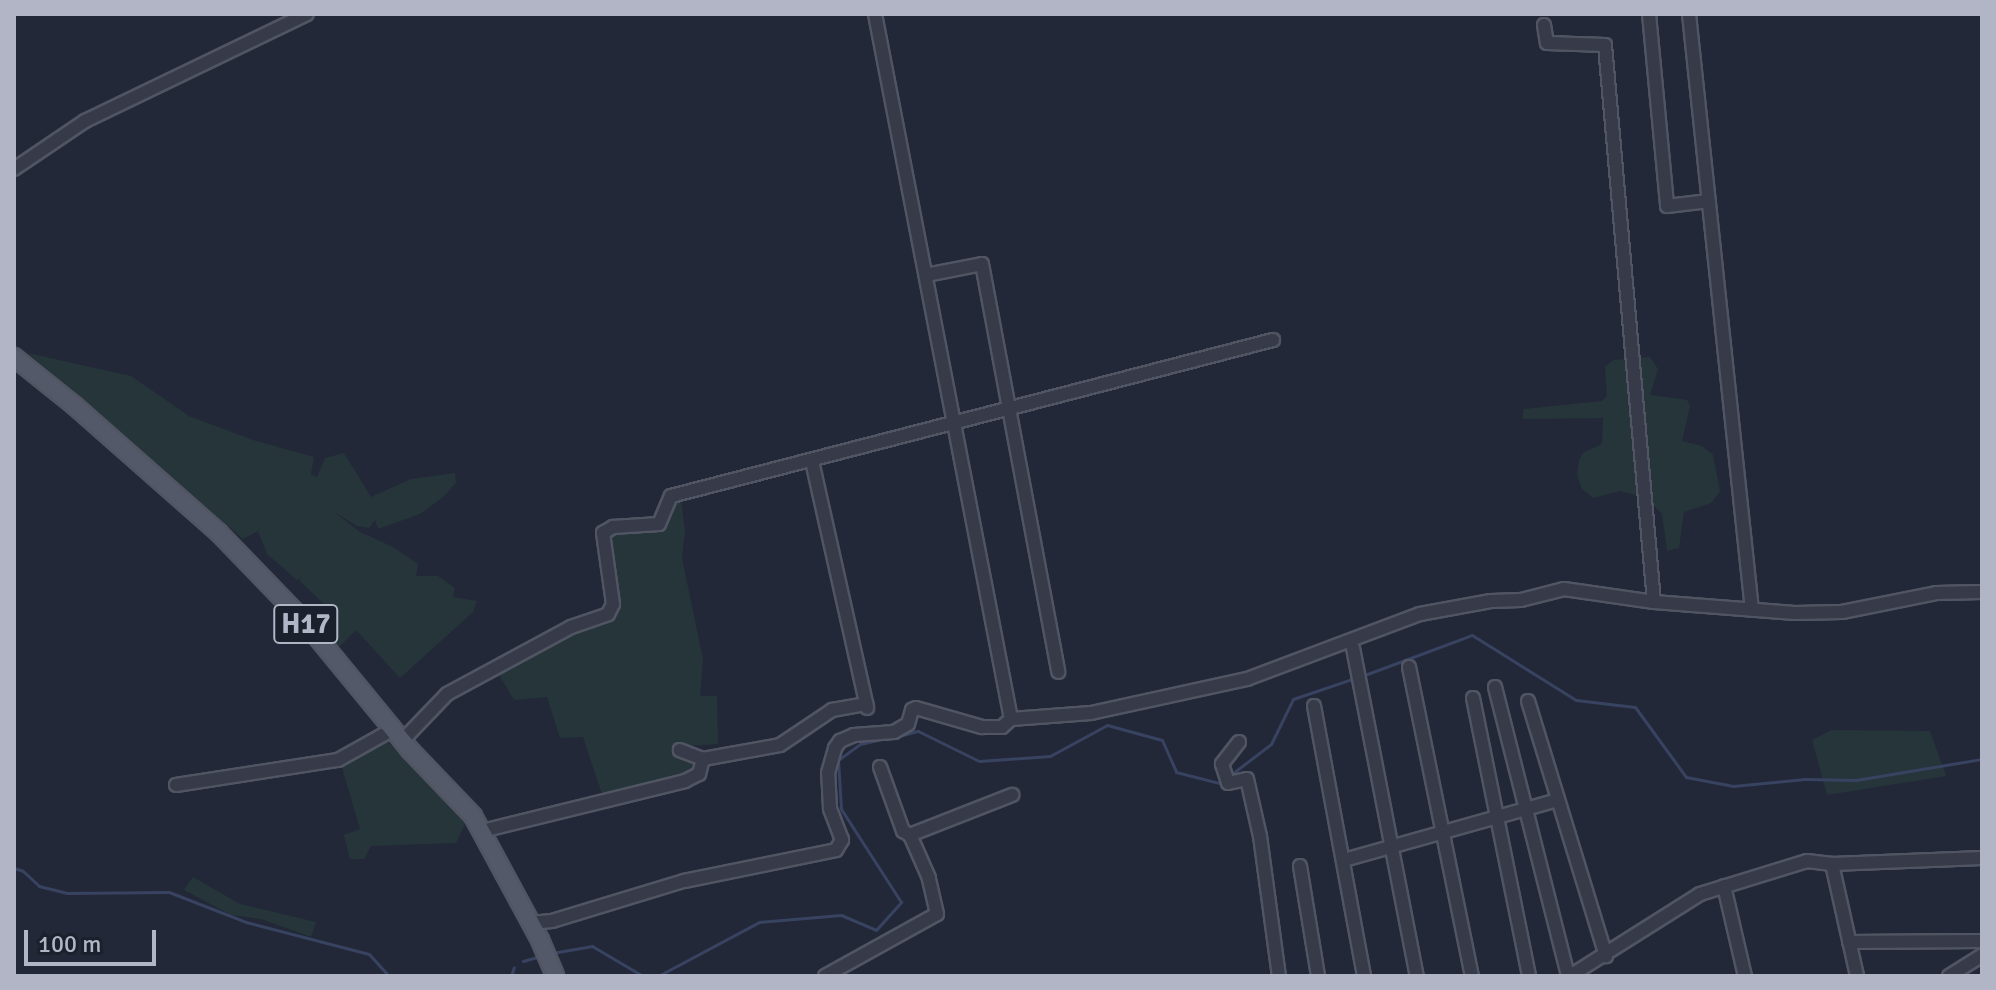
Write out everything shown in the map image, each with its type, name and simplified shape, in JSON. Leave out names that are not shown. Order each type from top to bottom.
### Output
[{"type":"main road","name":"H17","points":[[14,357],[137,459],[258,570],[397,735],[473,816],[540,940],[554,975]]},
{"type":"street","points":[[14,169],[85,121],[307,14]]},
{"type":"street","points":[[875,14],[1011,719]]},
{"type":"street","points":[[1649,14],[1667,206],[1709,201]]},
{"type":"street","points":[[1689,14],[1752,610]]},
{"type":"street","points":[[1544,25],[1547,43],[1605,45],[1654,602]]},
{"type":"street","points":[[926,275],[982,264],[1058,672]]},
{"type":"street","points":[[176,785],[338,760],[397,735],[447,694],[571,627],[608,614],[613,604],[605,529],[659,524],[671,496],[1273,340]]},
{"type":"street","points":[[680,750],[703,759],[780,745],[832,710],[866,706],[812,461]]},
{"type":"street","points":[[529,923],[552,921],[684,881],[836,850],[842,840],[830,808],[828,773],[840,741],[854,735],[894,732],[908,724],[912,710],[916,708],[982,727],[1002,727],[1011,719],[1060,718],[1207,690],[1343,646],[1379,627],[1420,614],[1491,601],[1521,600],[1564,589],[1654,602],[1752,610],[1842,612],[1936,593],[1982,592]]},
{"type":"street","points":[[1353,648],[1417,976]]},
{"type":"street","points":[[1409,667],[1472,976]]},
{"type":"street","points":[[1495,687],[1569,976],[1606,956],[1700,894],[1807,861],[1832,864],[1982,858]]},
{"type":"street","points":[[1473,698],[1529,976]]},
{"type":"street","points":[[1528,701],[1606,956]]},
{"type":"street","points":[[1314,706],[1364,976]]},
{"type":"street","points":[[1239,742],[1222,764],[1228,783],[1247,779],[1260,836],[1279,976]]},
{"type":"street","points":[[482,831],[685,781],[699,774],[703,759]]},
{"type":"street","points":[[825,976],[937,914],[929,878],[910,835],[903,831],[880,767]]},
{"type":"street","points":[[910,835],[1012,795]]},
{"type":"street","points":[[1344,860],[1496,820],[1558,800]]},
{"type":"street","points":[[1832,864],[1857,976]]},
{"type":"street","points":[[1300,866],[1318,976]]},
{"type":"street","points":[[1724,886],[1745,976]]},
{"type":"street","points":[[1849,942],[1982,941]]},
{"type":"street","points":[[1949,976],[1982,955]]},
{"type":"shaded area","points":[[28,353],[131,376],[189,416],[253,440],[314,457],[311,474],[317,477],[325,458],[344,453],[371,497],[411,479],[455,473],[456,483],[420,514],[378,529],[375,520],[369,528],[357,526],[334,512],[360,532],[393,547],[418,564],[416,576],[438,576],[455,588],[453,597],[477,601],[473,612],[400,678],[356,630],[336,650],[320,629],[335,615],[299,580],[302,576],[297,580],[267,554],[258,531],[243,539]]},
{"type":"shaded area","points":[[1650,357],[1658,369],[1650,395],[1687,400],[1690,406],[1682,441],[1702,446],[1713,455],[1720,491],[1711,503],[1684,512],[1679,548],[1667,551],[1662,514],[1647,498],[1620,491],[1593,498],[1582,489],[1577,475],[1579,460],[1583,453],[1602,444],[1603,418],[1523,419],[1523,409],[1602,401],[1607,396],[1605,367],[1613,360]]},
{"type":"shaded area","points":[[681,500],[685,531],[682,558],[703,659],[700,696],[717,696],[718,744],[686,746],[684,756],[696,761],[687,776],[603,797],[583,737],[560,738],[547,697],[514,700],[493,665],[586,614],[611,618],[608,534],[661,530],[668,523],[671,505]]},
{"type":"shaded area","points":[[1832,730],[1930,731],[1946,776],[1827,795],[1812,740]]},
{"type":"shaded area","points":[[384,738],[467,820],[456,843],[371,846],[364,859],[350,859],[344,835],[360,829],[341,764]]},
{"type":"shaded area","points":[[193,877],[240,904],[316,922],[311,937],[261,919],[231,915],[184,890]]},
{"type":"waterway","points":[[1362,676],[1472,635],[1576,700],[1635,707],[1686,777],[1733,786],[1805,779],[1856,780],[1982,759]]},
{"type":"waterway","points":[[1229,776],[1271,744],[1293,699],[1355,678]]},
{"type":"waterway","points":[[899,736],[918,731],[979,761],[1050,756],[1107,725],[1162,740],[1176,772],[1219,783],[1223,780]]},
{"type":"waterway","points":[[658,976],[759,922],[841,915],[876,930],[901,902],[841,809],[838,760],[860,744],[887,738]]},
{"type":"waterway","points":[[14,868],[23,871],[39,886],[67,893],[169,892],[246,922],[369,954],[389,976]]},
{"type":"waterway","points":[[552,953],[592,946],[643,976]]},
{"type":"waterway","points":[[523,961],[541,956]]},
{"type":"waterway","points":[[511,976],[514,967]]}]
